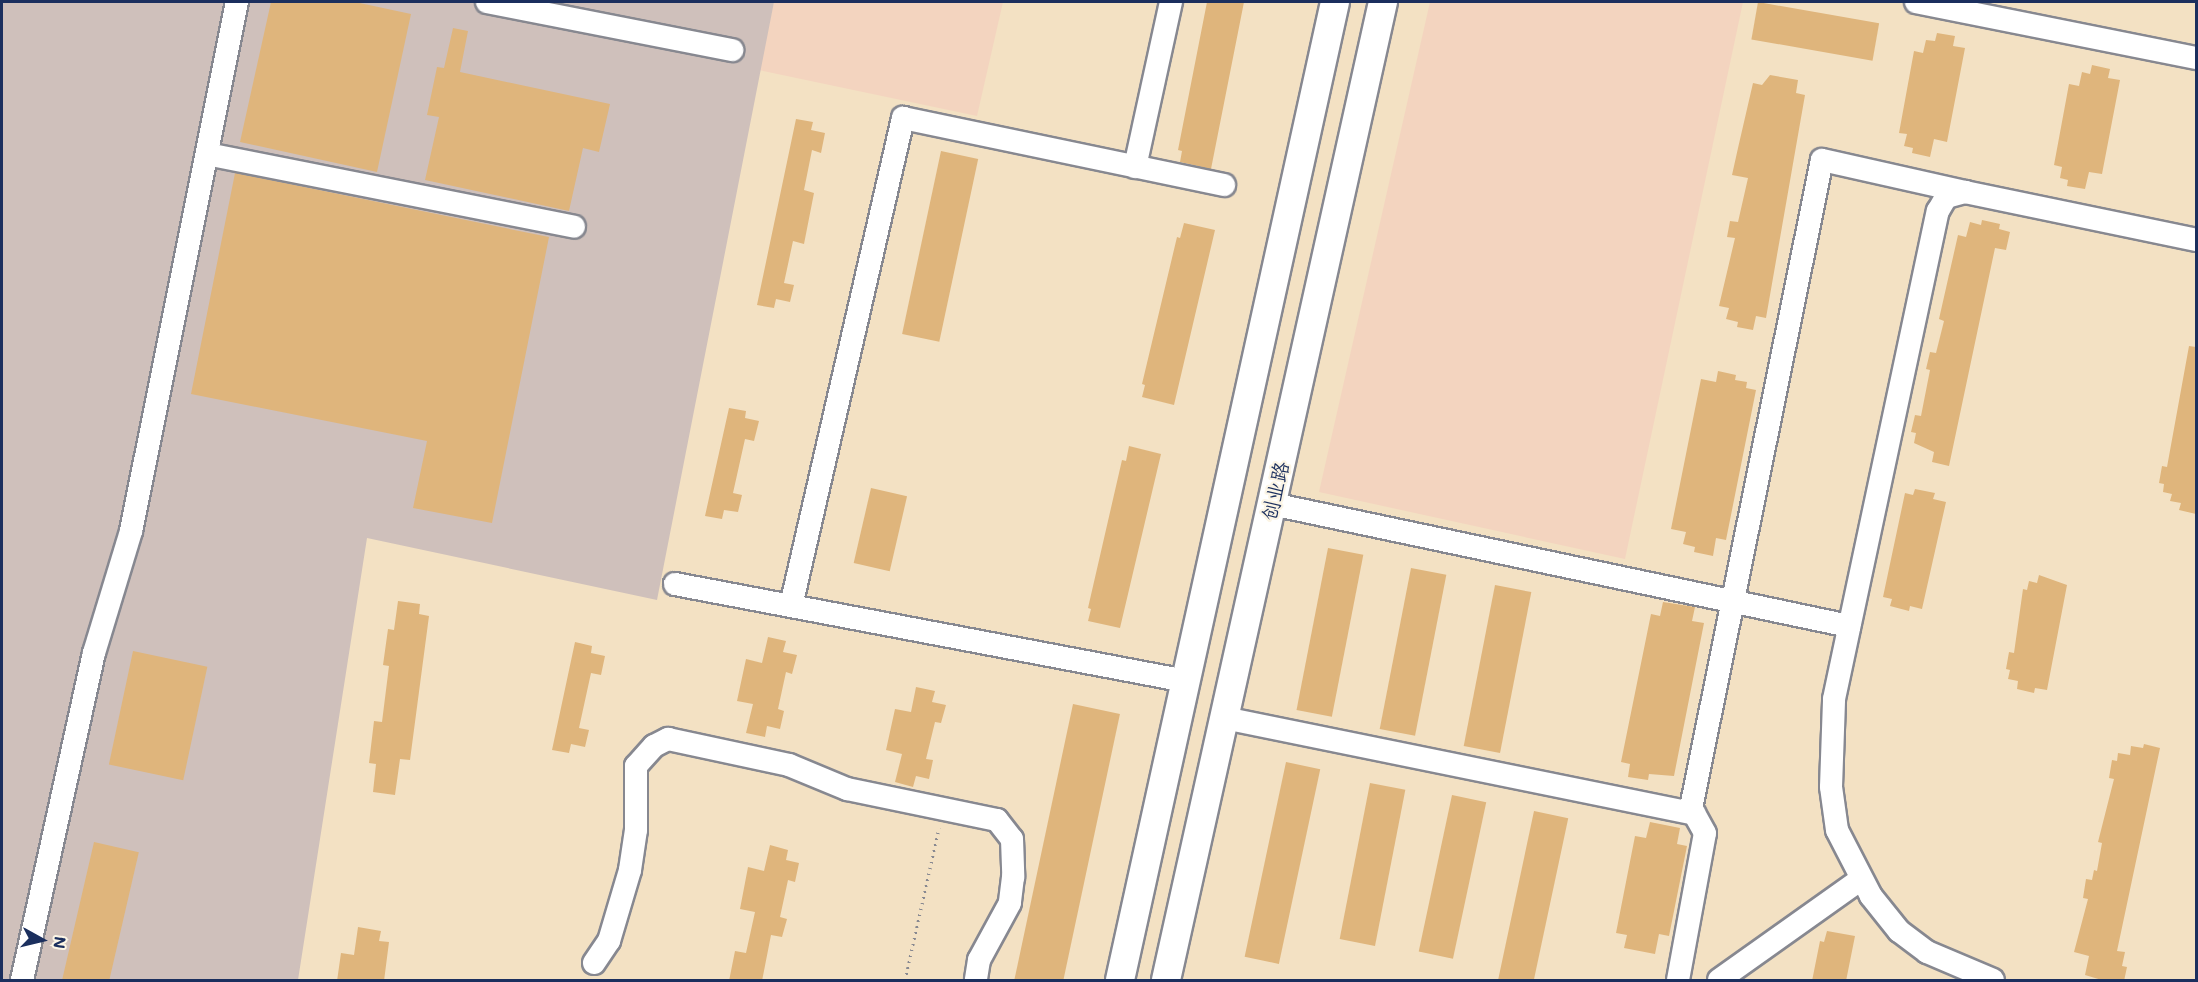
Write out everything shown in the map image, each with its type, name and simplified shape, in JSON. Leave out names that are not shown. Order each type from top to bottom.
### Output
[{"type":"main road","points":[[1120,981],[1335,2]]},
{"type":"main road","name":"创业路","points":[[1166,981],[1383,2]]},
{"type":"street","points":[[22,981],[94,653],[131,531],[237,2]]},
{"type":"street","points":[[487,2],[732,50]]},
{"type":"street","points":[[1135,166],[1171,2]]},
{"type":"street","points":[[1916,2],[2196,58]]},
{"type":"street","points":[[791,606],[903,118],[1224,185]]},
{"type":"street","points":[[207,154],[574,227]]},
{"type":"street","points":[[1678,981],[1706,833],[1691,808],[1821,160],[2196,240]]},
{"type":"street","points":[[1965,192],[1946,197],[1938,211],[1834,699],[1831,787],[1837,830],[1861,879],[1899,931],[1927,952],[1993,981]]},
{"type":"street","points":[[1272,504],[1849,626]]},
{"type":"street","points":[[675,584],[1186,681]]},
{"type":"street","points":[[1224,718],[1694,814]]},
{"type":"street","points":[[594,963],[609,941],[630,870],[636,830],[636,766],[654,746],[668,739],[789,765],[848,789],[997,820],[1012,839],[1010,903],[983,950],[976,981]]},
{"type":"street","points":[[1719,981],[1861,879]]},
{"type":"path","points":[[905,981],[943,809]]},
{"type":"shaded area","points":[[2,2],[774,2],[657,600],[367,538],[298,980],[2,980]]},
{"type":"shaded area","points":[[774,2],[1003,2],[977,116],[759,70]]},
{"type":"shaded area","points":[[1430,2],[1743,2],[1625,559],[1319,492]]},
{"type":"building","points":[[271,2],[355,2],[411,14],[377,172],[240,142]]},
{"type":"building","points":[[1207,2],[1244,2],[1211,169],[1180,162],[1182,151],[1178,150]]},
{"type":"building","points":[[1758,2],[1879,23],[1873,61],[1751,39]]},
{"type":"building","points":[[453,28],[468,31],[460,72],[610,104],[599,152],[583,148],[569,211],[425,180],[439,117],[427,115],[437,67],[444,68]]},
{"type":"building","points":[[1937,33],[1955,36],[1953,46],[1965,48],[1947,142],[1934,139],[1930,157],[1912,153],[1913,148],[1904,146],[1907,134],[1899,133],[1914,51],[1923,53],[1926,40],[1935,41]]},
{"type":"building","points":[[2092,65],[2110,69],[2108,78],[2120,80],[2102,174],[2089,172],[2085,189],[2067,186],[2068,180],[2060,178],[2062,167],[2054,165],[2069,84],[2079,86],[2082,72],[2090,74]]},
{"type":"building","points":[[1770,75],[1798,80],[1796,93],[1805,95],[1766,318],[1756,316],[1753,330],[1737,327],[1738,322],[1726,319],[1729,308],[1719,306],[1735,238],[1727,237],[1730,221],[1738,222],[1748,178],[1732,175],[1753,83],[1762,85]]},
{"type":"building","points":[[796,119],[813,122],[811,130],[825,133],[821,153],[812,150],[804,190],[814,193],[804,244],[793,241],[784,283],[794,285],[790,302],[776,299],[774,308],[757,305]]},
{"type":"building","points":[[941,151],[978,159],[939,342],[902,334]]},
{"type":"building","points":[[235,173],[549,237],[492,523],[413,508],[427,441],[191,394]]},
{"type":"building","points":[[1982,220],[2000,224],[1999,229],[2010,232],[2006,250],[1995,248],[1949,466],[1932,462],[1934,452],[1914,443],[1916,433],[1911,432],[1915,415],[1921,416],[1930,370],[1926,369],[1930,352],[1936,353],[1944,321],[1939,319],[1958,235],[1966,237],[1970,222],[1981,225]]},
{"type":"building","points":[[1184,223],[1215,230],[1174,405],[1142,397],[1145,385],[1142,384],[1177,237],[1180,238]]},
{"type":"building","points":[[2189,346],[2196,347],[2196,514],[2179,510],[2181,503],[2170,501],[2172,494],[2163,492],[2164,484],[2159,483],[2162,466],[2167,467]]},
{"type":"building","points":[[1718,371],[1736,375],[1735,380],[1747,382],[1746,388],[1756,390],[1726,540],[1716,538],[1713,556],[1694,552],[1695,547],[1683,544],[1686,532],[1671,529],[1701,379],[1716,382]]},
{"type":"building","points":[[729,408],[746,411],[745,418],[759,421],[754,441],[745,439],[733,493],[742,495],[738,512],[724,510],[722,519],[705,516]]},
{"type":"building","points":[[1129,446],[1161,454],[1120,628],[1088,621],[1091,609],[1088,608],[1122,460],[1126,461]]},
{"type":"building","points":[[871,488],[907,496],[890,571],[854,563]]},
{"type":"building","points":[[1915,489],[1935,493],[1933,499],[1946,502],[1922,609],[1910,606],[1909,611],[1890,606],[1892,599],[1883,597],[1905,493],[1913,495]]},
{"type":"building","points":[[1328,548],[1363,555],[1332,717],[1297,710]]},
{"type":"building","points":[[1411,568],[1446,575],[1415,736],[1380,729]]},
{"type":"building","points":[[2039,575],[2067,585],[2047,690],[2035,688],[2034,693],[2017,689],[2018,681],[2008,679],[2010,670],[2006,669],[2009,652],[2014,653],[2023,589],[2027,590],[2029,581],[2037,583]]},
{"type":"building","points":[[1495,585],[1531,592],[1500,753],[1464,746]]},
{"type":"building","points":[[398,601],[420,604],[419,614],[429,616],[410,760],[400,759],[395,795],[373,792],[376,764],[369,763],[374,721],[382,722],[389,666],[383,665],[388,629],[394,630]]},
{"type":"building","points":[[1663,602],[1695,607],[1692,621],[1704,623],[1674,776],[1649,774],[1648,780],[1628,777],[1630,764],[1621,762],[1651,614],[1660,616]]},
{"type":"building","points":[[768,637],[786,641],[783,652],[797,655],[792,674],[786,672],[778,709],[784,711],[780,729],[767,726],[765,737],[746,733],[753,704],[737,701],[746,659],[762,663]]},
{"type":"building","points":[[575,642],[592,646],[591,653],[605,656],[601,675],[591,673],[579,728],[589,730],[585,747],[571,744],[569,753],[552,750]]},
{"type":"building","points":[[133,651],[207,667],[183,780],[109,764]]},
{"type":"building","points":[[916,687],[935,691],[932,702],[946,705],[941,723],[935,722],[926,759],[933,760],[929,779],[916,776],[913,787],[895,782],[902,754],[886,750],[895,709],[911,712]]},
{"type":"building","points":[[1073,704],[1120,714],[1063,980],[1014,980]]},
{"type":"building","points":[[2144,744],[2160,748],[2117,951],[2125,952],[2122,966],[2127,967],[2124,981],[2105,981],[2085,975],[2089,956],[2074,952],[2088,899],[2083,898],[2086,879],[2092,880],[2094,870],[2097,871],[2102,843],[2098,842],[2114,779],[2109,778],[2112,760],[2117,761],[2118,753],[2130,755],[2131,746],[2143,748]]},
{"type":"building","points":[[1286,762],[1320,769],[1279,964],[1245,957]]},
{"type":"building","points":[[1370,783],[1405,790],[1375,946],[1340,939]]},
{"type":"building","points":[[1452,795],[1486,802],[1453,959],[1419,952]]},
{"type":"building","points":[[1534,811],[1568,818],[1534,980],[1498,980]]},
{"type":"building","points":[[1650,822],[1680,828],[1677,844],[1687,846],[1669,936],[1659,934],[1655,954],[1624,948],[1627,935],[1616,933],[1635,836],[1646,838]]},
{"type":"building","points":[[94,842],[139,852],[109,980],[62,980]]},
{"type":"building","points":[[770,845],[788,850],[786,860],[799,863],[795,882],[788,880],[780,917],[787,919],[782,937],[771,935],[762,981],[729,981],[735,951],[746,953],[755,912],[740,909],[748,867],[764,871]]},
{"type":"building","points":[[358,927],[381,931],[379,941],[389,942],[384,981],[337,981],[341,953],[354,955]]},
{"type":"building","points":[[1827,931],[1855,936],[1846,981],[1812,981],[1820,941],[1824,942]]}]
